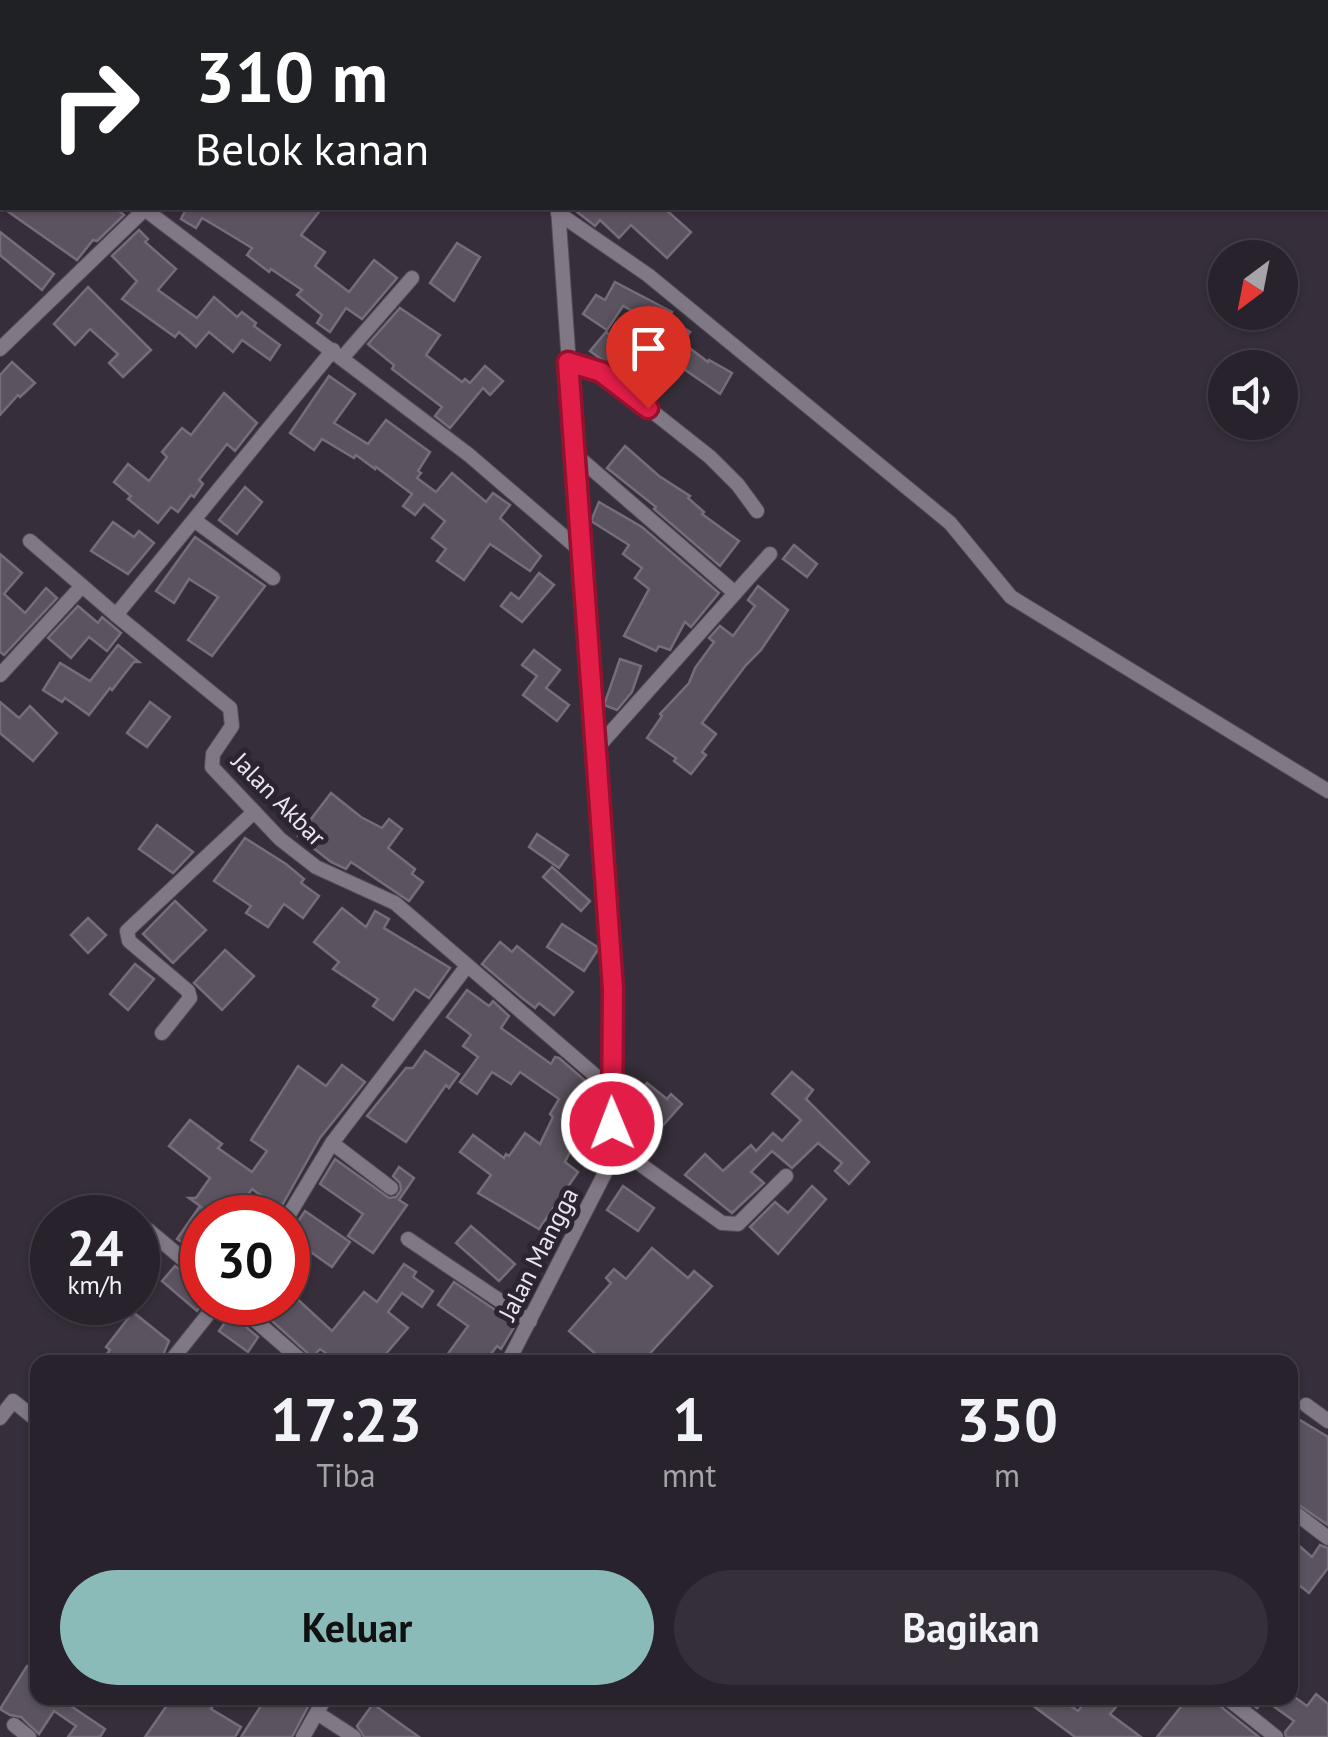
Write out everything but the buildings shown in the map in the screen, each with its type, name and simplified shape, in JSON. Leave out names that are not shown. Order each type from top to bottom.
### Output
[{"type":"street","points":[[0,350],[143,210]]},
{"type":"street","points":[[148,210],[470,455],[582,552]]},
{"type":"street","points":[[558,210],[648,275],[950,523],[1012,597],[1328,791]]},
{"type":"street","name":"Jalan Mangga","points":[[512,1355],[605,1173],[612,1144],[613,989],[558,210]]},
{"type":"street","points":[[30,541],[116,615],[338,354],[412,278]]},
{"type":"street","points":[[568,362],[601,372],[624,389],[710,457],[758,510]]},
{"type":"street","points":[[577,456],[735,593]]},
{"type":"street","points":[[194,520],[273,578]]},
{"type":"street","points":[[596,749],[770,554]]},
{"type":"street","points":[[0,674],[82,586]]},
{"type":"street","name":"Jalan Akbar","points":[[116,615],[230,708],[232,726],[213,754],[212,767],[280,839],[316,867],[394,903],[611,1089]]},
{"type":"street","points":[[162,1033],[190,998],[188,992],[129,941],[127,931],[254,812]]},
{"type":"street","points":[[301,1195],[332,1143],[467,966]]},
{"type":"street","points":[[332,1143],[392,1188]]},
{"type":"street","points":[[612,1144],[722,1223],[738,1224],[786,1176]]},
{"type":"street","points":[[408,1239],[530,1321]]},
{"type":"street","points":[[160,1240],[180,1257]]},
{"type":"street","points":[[176,1355],[200,1325]]},
{"type":"street","points":[[261,1325],[296,1355]]},
{"type":"street","points":[[0,1418],[14,1401],[30,1414]]},
{"type":"street","points":[[1306,1404],[1328,1422]]},
{"type":"street","points":[[1298,1515],[1328,1538]]},
{"type":"street","points":[[303,1737],[321,1705]]},
{"type":"street","points":[[1236,1705],[1276,1737]]},
{"type":"street","points":[[316,1713],[354,1737]]},
{"type":"street","points":[[14,1725],[30,1737]]},
{"type":"route","points":[[612,1124],[613,989],[568,362],[601,372],[648,408]]}]
